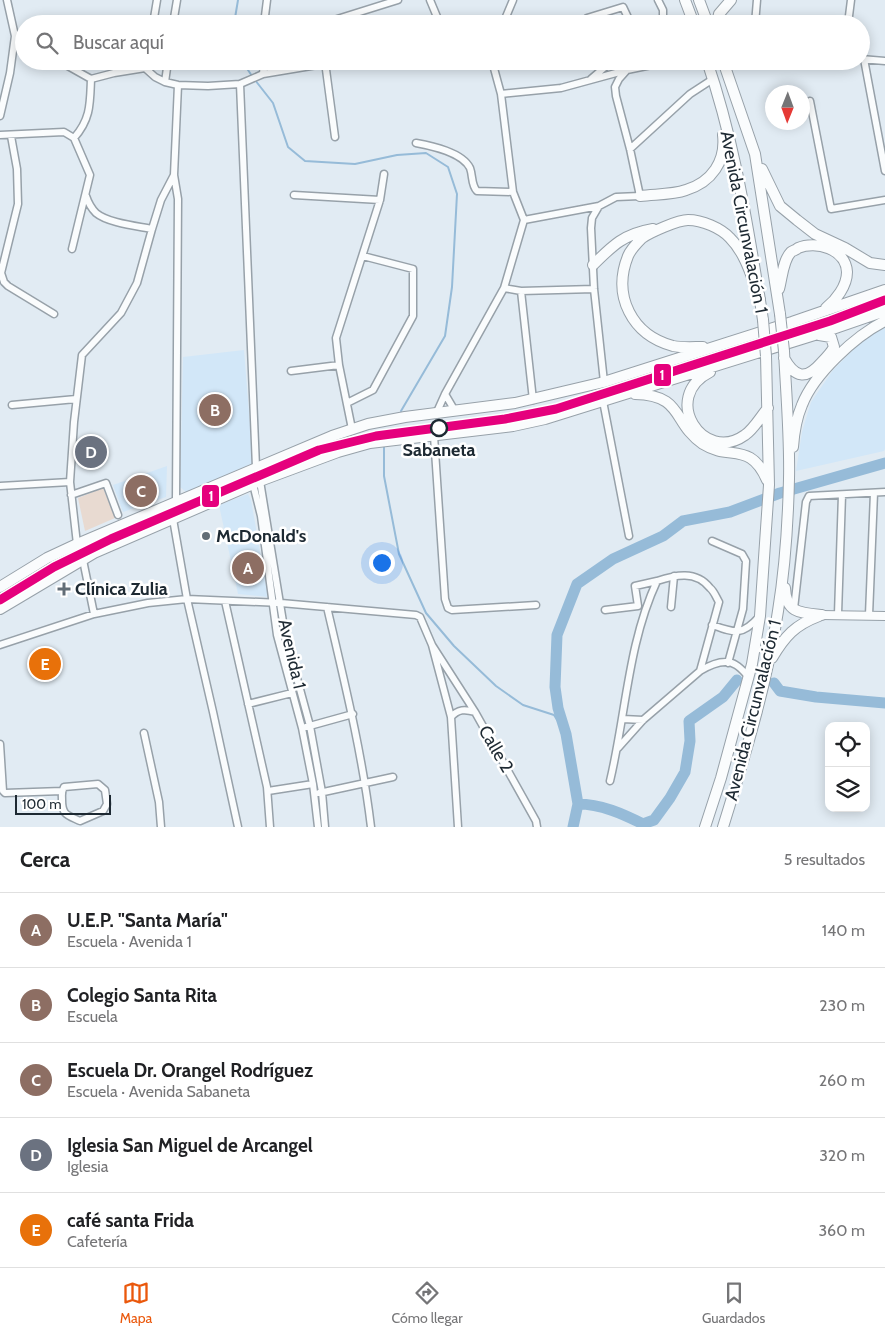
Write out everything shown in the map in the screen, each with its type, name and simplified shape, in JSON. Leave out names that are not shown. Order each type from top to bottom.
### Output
[{"type":"main road","points":[[685,0],[691,15]]},
{"type":"main road","points":[[699,0],[705,15]]},
{"type":"main road","points":[[720,0],[731,0]]},
{"type":"main road","points":[[719,15],[731,0]]},
{"type":"main road","name":"Avenida Circunvalación 1","points":[[705,827],[721,778],[749,677],[760,616],[769,485],[768,408],[763,320],[742,192],[710,70]]},
{"type":"main road","name":"Avenida Circunvalación 1","points":[[723,827],[769,663],[784,558],[789,478],[784,354],[778,294],[755,154],[726,70]]},
{"type":"main road","points":[[640,196],[686,190],[706,180],[722,160],[724,144],[719,99]]},
{"type":"main road","points":[[755,154],[780,206],[815,234],[845,248],[870,263],[885,265]]},
{"type":"main road","points":[[593,265],[626,236],[688,220],[711,225],[729,236],[742,253],[760,299]]},
{"type":"main road","points":[[665,227],[642,238],[628,255],[624,278],[624,301],[633,319],[650,337],[674,346],[712,347]]},
{"type":"main road","points":[[778,294],[785,264],[792,251],[804,246],[816,245],[826,248],[840,256],[847,272],[843,288],[835,301],[819,313]]},
{"type":"main road","points":[[0,587],[47,558],[77,544],[256,467],[352,429],[368,424],[533,400],[604,382],[885,290]]},
{"type":"main road","points":[[0,609],[94,553],[256,482],[338,452],[370,443],[512,426],[545,419],[815,335],[885,310]]},
{"type":"main road","points":[[789,478],[795,428],[809,390],[853,341],[885,321]]},
{"type":"main road","points":[[784,354],[788,366],[800,375],[814,372],[834,347],[831,337],[815,335]]},
{"type":"main road","points":[[729,362],[701,376],[691,387],[687,400],[689,414],[696,430],[715,442],[736,440],[746,434],[768,408]]},
{"type":"main road","points":[[627,394],[656,396],[669,403],[676,410],[688,430],[703,443],[720,450],[738,452],[756,461],[762,468],[769,485]]},
{"type":"main road","points":[[784,558],[788,604],[804,613],[822,614]]},
{"type":"main road","points":[[769,663],[784,638],[808,620],[822,614]]},
{"type":"street","points":[[154,15],[157,0]]},
{"type":"street","points":[[174,15],[177,0]]},
{"type":"street","points":[[265,15],[267,0]]},
{"type":"street","points":[[347,15],[382,2],[398,0]]},
{"type":"street","points":[[430,0],[436,15]]},
{"type":"street","points":[[507,15],[513,0]]},
{"type":"street","points":[[658,0],[663,10],[663,15]]},
{"type":"street","points":[[756,15],[757,0]]},
{"type":"street","points":[[849,15],[851,0]]},
{"type":"street","points":[[0,116],[10,73],[15,36],[4,2]]},
{"type":"street","points":[[597,15],[623,7],[627,15]]},
{"type":"street","points":[[870,60],[885,61]]},
{"type":"street","points":[[75,70],[90,79],[125,70]]},
{"type":"street","points":[[149,70],[155,78],[178,85],[240,84],[261,74],[284,70]]},
{"type":"street","points":[[165,82],[167,70]]},
{"type":"street","points":[[261,74],[262,70]]},
{"type":"street","points":[[326,70],[335,137]]},
{"type":"street","points":[[436,414],[445,394],[504,288],[524,220],[513,192],[501,94],[494,70]]},
{"type":"street","points":[[588,81],[601,70]]},
{"type":"street","points":[[501,94],[561,88],[627,70]]},
{"type":"street","points":[[524,220],[599,206],[616,197],[640,196],[615,87],[627,70]]},
{"type":"street","points":[[865,70],[885,171]]},
{"type":"street","points":[[74,138],[83,129],[90,108],[90,79]]},
{"type":"street","points":[[630,149],[690,94],[714,79]]},
{"type":"street","points":[[240,84],[256,467]]},
{"type":"street","points":[[176,501],[178,199],[174,175],[178,85]]},
{"type":"street","points":[[810,101],[831,209],[885,200]]},
{"type":"street","points":[[0,135],[12,136],[40,132],[64,132],[74,138],[90,175],[72,249]]},
{"type":"street","points":[[12,136],[17,169],[18,204],[1,273],[4,282],[8,286],[54,314]]},
{"type":"street","points":[[416,143],[434,146],[457,156],[469,168],[473,187],[477,191],[513,192]]},
{"type":"street","points":[[352,429],[339,364],[336,338],[380,200],[384,174]]},
{"type":"street","points":[[77,544],[70,482],[76,400],[82,355],[121,313],[137,284],[152,229],[162,200],[174,175]]},
{"type":"street","points":[[85,195],[90,206],[98,215],[115,221],[152,229]]},
{"type":"street","points":[[294,195],[380,200]]},
{"type":"street","points":[[599,206],[592,218],[591,228],[594,289],[604,382]]},
{"type":"street","points":[[347,403],[373,390],[413,316],[413,269],[363,256]]},
{"type":"street","points":[[504,288],[521,290],[594,289]]},
{"type":"street","points":[[521,290],[533,400]]},
{"type":"street","points":[[290,371],[339,364]]},
{"type":"street","points":[[445,394],[455,411]]},
{"type":"street","points":[[12,405],[76,400]]},
{"type":"street","points":[[603,401],[629,536]]},
{"type":"street","points":[[434,436],[445,599],[448,608],[452,610],[536,605]]},
{"type":"street","points":[[0,486],[70,482]]},
{"type":"street","points":[[256,482],[277,603],[277,636],[302,728],[318,827]]},
{"type":"street","points":[[71,495],[106,483],[118,515]]},
{"type":"street","points":[[794,609],[806,502],[809,496],[885,492]]},
{"type":"street","points":[[869,615],[874,493]]},
{"type":"street","points":[[838,614],[842,494]]},
{"type":"street","points":[[173,519],[187,599],[238,827]]},
{"type":"street","points":[[712,542],[742,554],[746,561],[743,609],[728,663]]},
{"type":"street","points":[[83,560],[94,614]]},
{"type":"street","points":[[638,606],[635,586],[679,574],[698,578],[710,587],[719,602],[700,671]]},
{"type":"street","points":[[671,607],[674,576]]},
{"type":"street","points":[[610,781],[618,748],[634,652],[646,606],[657,580]]},
{"type":"street","points":[[0,644],[94,614],[148,603],[187,599],[277,603],[418,616],[432,645],[475,712]]},
{"type":"street","points":[[225,601],[268,790],[270,827]]},
{"type":"street","name":"Avenida 1","points":[[277,603],[310,726],[322,792],[325,827]]},
{"type":"street","points":[[605,610],[646,606]]},
{"type":"street","points":[[326,607],[353,714],[366,784],[371,827]]},
{"type":"street","points":[[822,614],[885,616]]},
{"type":"street","points":[[712,626],[737,632],[750,627],[760,616]]},
{"type":"street","points":[[432,645],[451,717]]},
{"type":"street","points":[[618,748],[643,720],[700,671],[710,665],[736,664],[749,677]]},
{"type":"street","points":[[286,669],[294,667]]},
{"type":"street","points":[[248,704],[292,693]]},
{"type":"street","name":"Calle 2","points":[[458,827],[451,717],[456,712],[462,710],[475,712],[536,821],[537,827]]},
{"type":"street","points":[[302,728],[353,714]]},
{"type":"street","points":[[623,719],[643,720]]},
{"type":"street","points":[[144,733],[159,802],[161,827]]},
{"type":"street","points":[[0,744],[3,791],[5,793],[62,791]]},
{"type":"street","points":[[314,794],[394,777]]},
{"type":"street","points":[[98,784],[102,786],[105,790],[107,804],[105,808],[80,824],[62,809],[62,791],[64,787],[98,784]]},
{"type":"street","points":[[268,790],[312,784]]},
{"type":"shaded area","points":[[885,325],[884,451],[796,471],[802,432],[811,402],[833,370],[868,335]]},
{"type":"shaded area","points":[[244,350],[253,463],[186,492],[180,487],[183,357]]},
{"type":"shaded area","points":[[167,466],[166,497],[123,512],[113,485]]},
{"type":"shaded area","points":[[103,488],[115,518],[85,531],[78,498]]},
{"type":"shaded area","points":[[248,494],[251,500],[268,597],[238,594],[219,505]]},
{"type":"waterway","points":[[236,15],[238,0]]},
{"type":"waterway","points":[[248,70],[252,76]]},
{"type":"waterway","points":[[255,80],[273,103],[288,147],[305,161],[355,164],[397,155],[426,153],[448,167],[457,194],[452,287],[445,336],[401,411]]},
{"type":"waterway","points":[[384,447],[384,476],[399,554],[426,613],[454,646],[496,686],[523,705],[554,715],[566,734]]},
{"type":"waterway","points":[[573,827],[578,804],[566,734],[558,708],[555,687],[557,635],[577,584],[613,559],[663,536],[683,521],[730,512],[780,493],[885,463]]},
{"type":"waterway","points":[[578,804],[587,804],[620,813],[643,824],[654,820],[670,798],[685,772],[690,741],[689,721],[723,697],[737,680]]},
{"type":"waterway","points":[[774,683],[780,691],[816,697],[885,703]]},
{"type":"rail line","name":"1","points":[[0,600],[54,567],[111,539],[319,450],[376,436],[505,419],[556,409],[830,321],[885,300]]},
{"type":"place","name":"Colegio Santa Rita","points":[[215,410]]},
{"type":"place","name":"Sabaneta","points":[[439,428]]},
{"type":"place","name":"Iglesia San Miguel de Arcangel","points":[[91,452]]},
{"type":"place","name":"Escuela Dr. Orangel Rodríguez","points":[[141,491]]},
{"type":"place","name":"McDonald's","points":[[206,536]]},
{"type":"place","name":"U.E.P. \"Santa María\"","points":[[248,568]]},
{"type":"place","name":"Clínica Zulia","points":[[64,589]]},
{"type":"place","name":"café santa Frida","points":[[45,664]]}]
